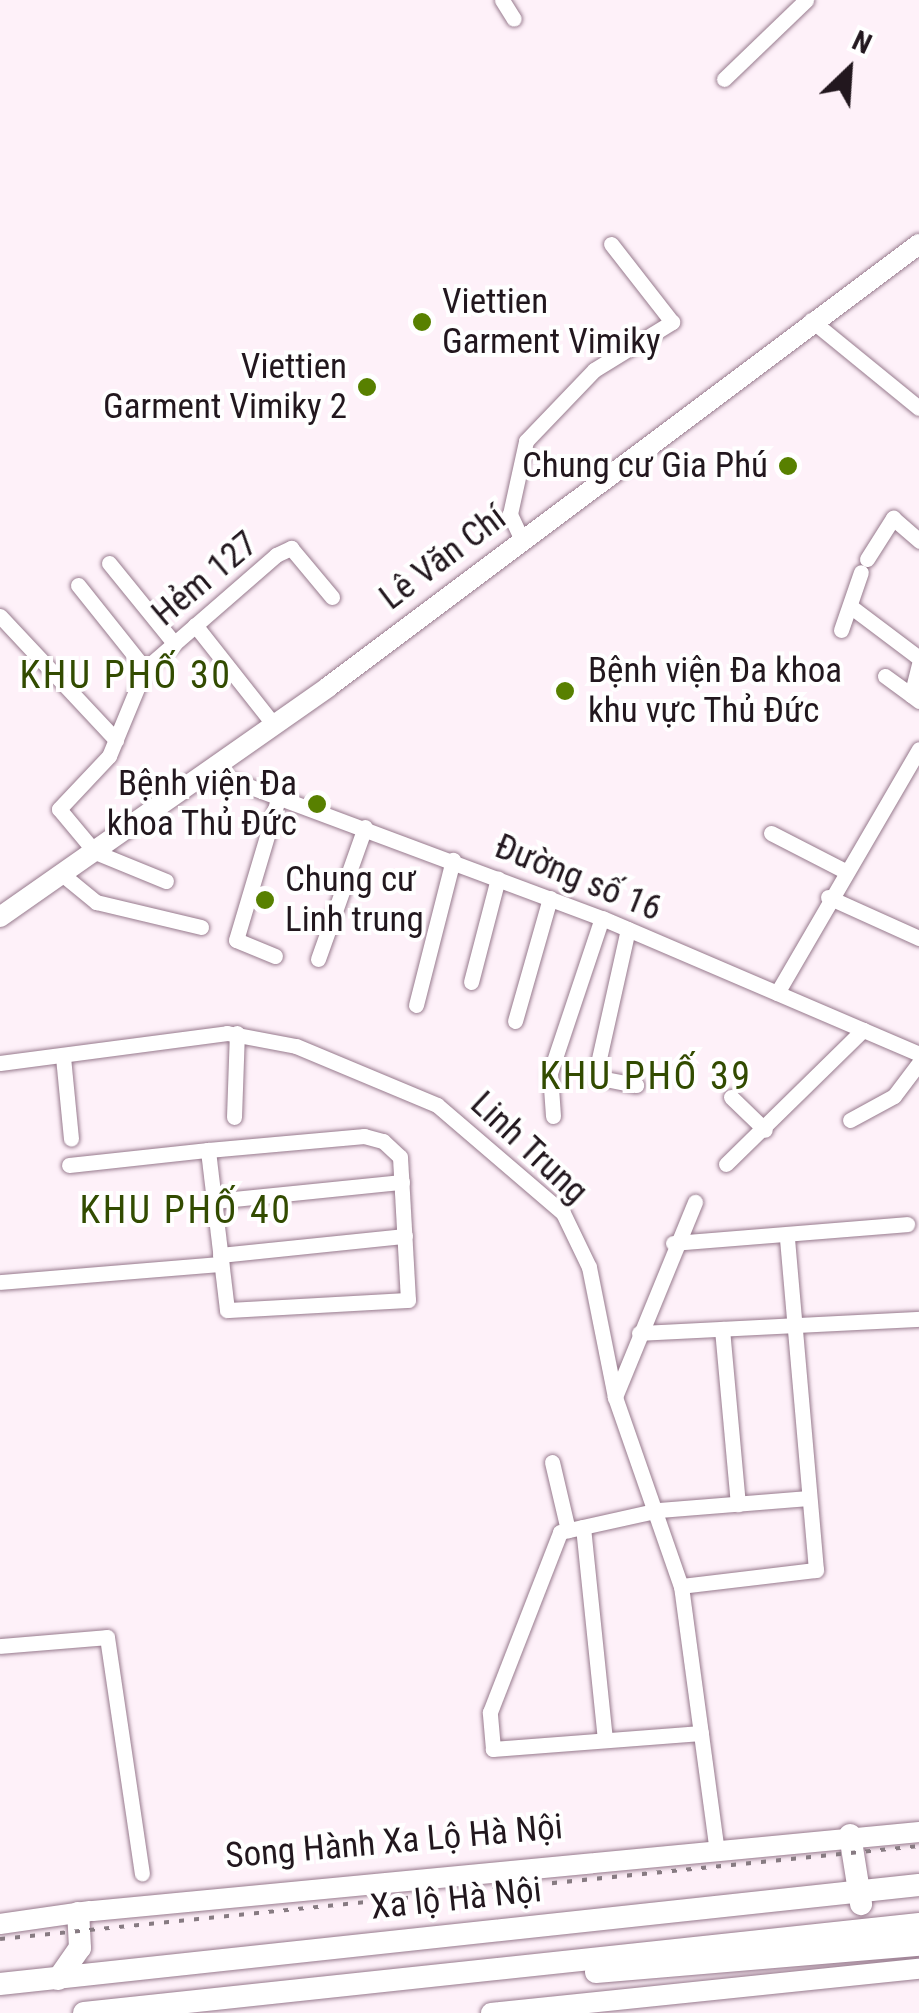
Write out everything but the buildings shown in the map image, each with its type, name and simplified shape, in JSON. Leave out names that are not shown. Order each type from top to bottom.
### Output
[{"type":"highway","points":[[859,1834],[860,1898]]},
{"type":"highway","name":"Xa lộ Hà Nội","points":[[8,1988],[860,1898],[919,1885]]},
{"type":"highway","name":"Xa lộ Hà Nội","points":[[8,1988],[58,1979],[860,1898],[919,1898]]},
{"type":"highway","points":[[58,1979],[80,1948],[86,1912]]},
{"type":"highway","name":"Xa lộ Hà Nội","points":[[84,2013],[919,1924]]},
{"type":"highway","points":[[220,2013],[919,1945]]},
{"type":"main road","name":"Lê Văn Chí","points":[[0,917],[274,724],[811,320],[919,244]]},
{"type":"main road","name":"Song Hành Xa Lộ Hà Nội","points":[[0,1924],[488,1865],[711,1852],[919,1823]]},
{"type":"main road","name":"Song Hành Xa Lộ Hà Nội","points":[[859,1834],[919,1832]]},
{"type":"main road","points":[[491,2013],[919,1969]]},
{"type":"main road","points":[[579,2013],[919,1979]]},
{"type":"street","points":[[502,0],[514,18]]},
{"type":"street","points":[[724,80],[806,0]]},
{"type":"street","points":[[522,540],[510,514],[526,441],[594,370],[672,322],[611,244]]},
{"type":"street","points":[[811,320],[918,407]]},
{"type":"street","points":[[841,630],[864,565],[893,518],[919,541]]},
{"type":"street","name":"Hẻm 127","points":[[95,852],[58,811],[116,740],[145,669],[291,548],[332,598]]},
{"type":"street","points":[[110,563],[174,643]]},
{"type":"street","points":[[78,585],[145,669]]},
{"type":"street","points":[[850,606],[919,661],[915,698]]},
{"type":"street","points":[[0,616],[116,740]]},
{"type":"street","points":[[196,625],[274,724]]},
{"type":"street","points":[[886,676],[915,698]]},
{"type":"street","points":[[777,993],[843,870],[919,749]]},
{"type":"street","name":"Đường số 16","points":[[208,771],[602,918],[919,1054]]},
{"type":"street","points":[[275,956],[236,940],[278,799]]},
{"type":"street","points":[[318,958],[365,827]]},
{"type":"street","points":[[771,833],[843,870]]},
{"type":"street","points":[[95,852],[166,881]]},
{"type":"street","points":[[416,1005],[452,860]]},
{"type":"street","points":[[63,875],[96,902],[202,927]]},
{"type":"street","points":[[471,982],[498,878]]},
{"type":"street","points":[[828,897],[919,938]]},
{"type":"street","points":[[515,1020],[550,898]]},
{"type":"street","points":[[553,1116],[550,1073],[602,918]]},
{"type":"street","points":[[628,929],[595,1077],[636,1085]]},
{"type":"street","points":[[726,1164],[863,1030]]},
{"type":"street","points":[[234,1117],[236,1033]]},
{"type":"street","name":"Linh Trung","points":[[0,1063],[236,1033],[416,1093],[547,1196],[582,1246],[615,1396],[659,1510],[681,1586],[702,1734],[711,1852]]},
{"type":"street","points":[[63,1056],[71,1139]]},
{"type":"street","points":[[850,1120],[894,1096],[919,1063]]},
{"type":"street","points":[[731,1097],[765,1130]]},
{"type":"street","points":[[69,1164],[208,1150],[364,1136],[400,1157],[408,1300],[227,1310],[208,1150]]},
{"type":"street","points":[[214,1201],[402,1182]]},
{"type":"street","points":[[615,1396],[673,1242],[695,1202]]},
{"type":"street","points":[[673,1242],[907,1224]]},
{"type":"street","points":[[0,1282],[221,1260],[405,1236]]},
{"type":"street","points":[[681,1586],[816,1570],[787,1236]]},
{"type":"street","points":[[639,1334],[890,1315],[919,1319]]},
{"type":"street","points":[[722,1330],[738,1504]]},
{"type":"street","points":[[552,1462],[576,1529],[605,1740]]},
{"type":"street","points":[[576,1529],[659,1510],[809,1498]]},
{"type":"street","points":[[576,1529],[490,1712],[493,1749],[702,1734]]},
{"type":"street","points":[[0,1646],[106,1637],[142,1873]]},
{"type":"railway","points":[[0,1939],[919,1846]]},
{"type":"place","name":"Viettien Garment Vimiky","points":[[422,322]]},
{"type":"place","name":"Viettien Garment Vimiky 2","points":[[367,387]]},
{"type":"place","name":"Chung cư Gia Phú","points":[[788,466]]},
{"type":"place","name":"Bệnh viện Đa khoa khu vực Thủ Đức","points":[[565,691]]},
{"type":"place","name":"Bệnh viện Đa khoa Thủ Đức","points":[[317,804]]},
{"type":"place","name":"Chung cư Linh trung","points":[[265,900]]},
{"type":"district","name":"KHU PHỐ 30","points":[[126,676]]},
{"type":"district","name":"KHU PHỐ 39","points":[[646,1077]]},
{"type":"district","name":"KHU PHỐ 40","points":[[186,1211]]}]
